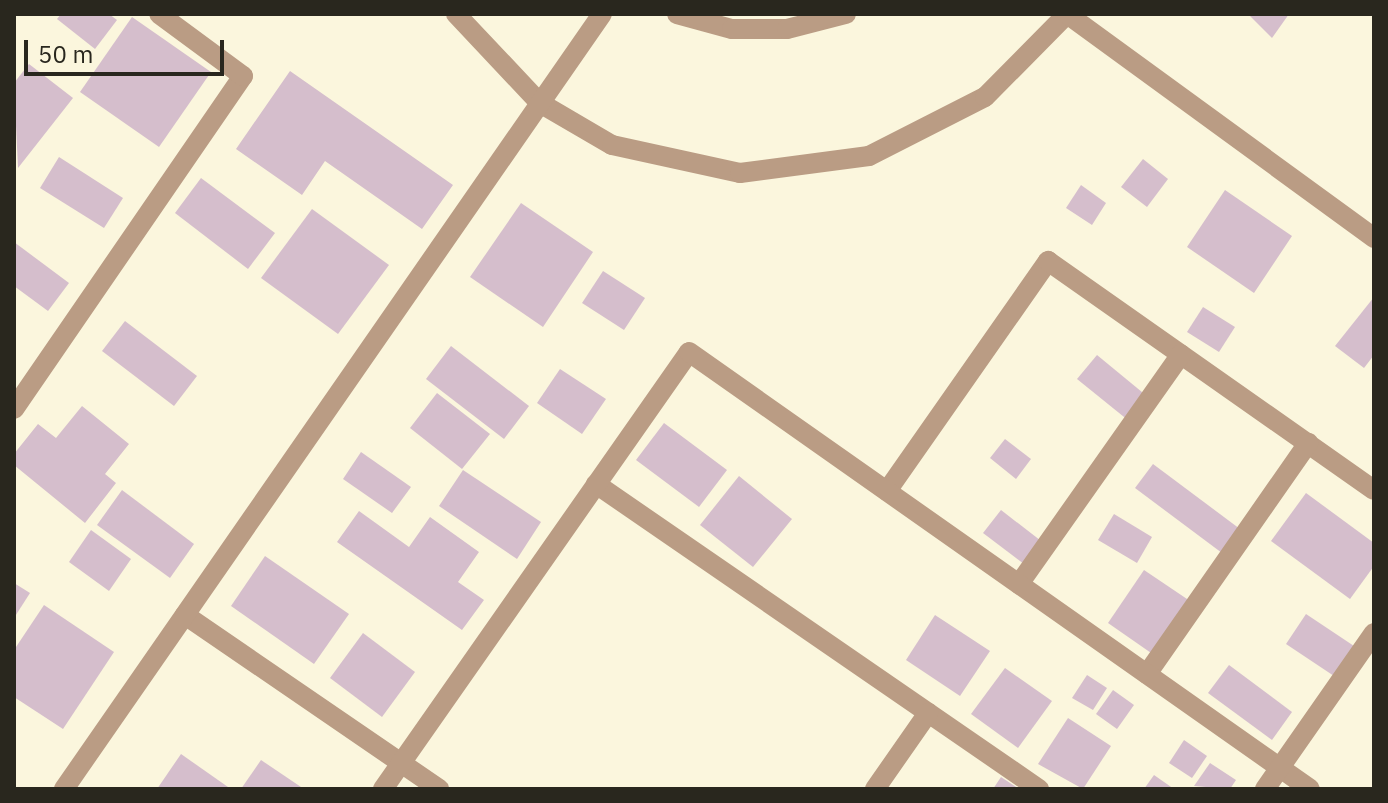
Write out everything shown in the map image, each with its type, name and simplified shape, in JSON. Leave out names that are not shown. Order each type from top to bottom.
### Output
[{"type":"street","points":[[14,409],[243,76],[159,14]]},
{"type":"street","points":[[456,14],[540,103],[612,145],[740,173],[869,156],[985,97],[1067,14],[1374,238]]},
{"type":"street","points":[[64,789],[602,14]]},
{"type":"street","points":[[677,14],[732,29],[787,29],[846,14]]},
{"type":"street","points":[[887,491],[1048,261],[1374,490]]},
{"type":"street","points":[[383,789],[689,352],[1310,789]]},
{"type":"street","points":[[1019,584],[1181,354]]},
{"type":"street","points":[[1147,674],[1308,443]]},
{"type":"street","points":[[596,484],[1039,789]]},
{"type":"street","points":[[185,615],[439,789]]},
{"type":"street","points":[[1265,789],[1372,639]]},
{"type":"street","points":[[875,789],[928,713]]},
{"type":"building","points":[[61,14],[109,14],[117,20],[95,49],[57,19]]},
{"type":"building","points":[[1248,14],[1289,14],[1272,38]]},
{"type":"building","points":[[132,17],[211,72],[159,147],[80,92]]},
{"type":"building","points":[[29,64],[73,98],[18,168],[14,83]]},
{"type":"building","points":[[290,71],[453,185],[422,229],[325,161],[302,195],[236,149]]},
{"type":"building","points":[[59,157],[123,198],[104,228],[40,188]]},
{"type":"building","points":[[1143,159],[1168,179],[1147,207],[1121,187]]},
{"type":"building","points":[[201,178],[275,233],[248,269],[175,213]]},
{"type":"building","points":[[1081,185],[1106,203],[1092,225],[1066,208]]},
{"type":"building","points":[[1225,190],[1292,236],[1254,293],[1187,247]]},
{"type":"building","points":[[521,203],[593,252],[543,327],[470,277]]},
{"type":"building","points":[[312,209],[389,265],[338,334],[261,278]]},
{"type":"building","points":[[14,242],[69,283],[48,311],[14,286]]},
{"type":"building","points":[[603,271],[645,298],[624,330],[582,303]]},
{"type":"building","points":[[1374,297],[1374,355],[1364,368],[1335,346]]},
{"type":"building","points":[[1203,307],[1235,327],[1219,352],[1187,332]]},
{"type":"building","points":[[125,321],[197,376],[174,406],[102,351]]},
{"type":"building","points":[[451,346],[529,406],[504,439],[426,379]]},
{"type":"building","points":[[1097,355],[1148,397],[1129,421],[1077,379]]},
{"type":"building","points":[[560,369],[606,399],[582,434],[537,403]]},
{"type":"building","points":[[437,393],[490,434],[462,469],[410,428]]},
{"type":"building","points":[[82,406],[129,444],[105,474],[116,483],[85,523],[14,465],[14,454],[38,424],[56,438]]},
{"type":"building","points":[[664,423],[727,470],[699,507],[636,460]]},
{"type":"building","points":[[1005,439],[1031,459],[1016,479],[990,458]]},
{"type":"building","points":[[361,452],[411,487],[392,513],[343,479]]},
{"type":"building","points":[[1153,464],[1240,529],[1222,553],[1135,488]]},
{"type":"building","points":[[463,470],[541,522],[517,559],[439,506]]},
{"type":"building","points":[[739,476],[792,519],[753,567],[700,525]]},
{"type":"building","points":[[122,490],[194,544],[170,578],[97,525]]},
{"type":"building","points":[[1306,493],[1374,543],[1374,566],[1350,599],[1271,541]]},
{"type":"building","points":[[1001,510],[1045,544],[1028,567],[983,533]]},
{"type":"building","points":[[359,511],[409,547],[430,517],[479,552],[458,582],[484,600],[462,630],[337,542]]},
{"type":"building","points":[[1114,514],[1152,537],[1137,563],[1098,540]]},
{"type":"building","points":[[91,530],[131,559],[109,591],[69,562]]},
{"type":"building","points":[[265,556],[349,614],[314,664],[231,606]]},
{"type":"building","points":[[1144,570],[1190,601],[1154,655],[1108,623]]},
{"type":"building","points":[[14,583],[30,593],[14,618]]},
{"type":"building","points":[[44,605],[114,652],[63,729],[14,697],[14,650]]},
{"type":"building","points":[[1306,614],[1354,646],[1334,676],[1286,644]]},
{"type":"building","points":[[935,615],[990,651],[960,696],[906,660]]},
{"type":"building","points":[[363,633],[415,672],[382,717],[330,678]]},
{"type":"building","points":[[1229,665],[1292,712],[1272,740],[1208,693]]},
{"type":"building","points":[[1005,668],[1052,701],[1018,748],[971,714]]},
{"type":"building","points":[[1087,675],[1107,688],[1093,710],[1072,698]]},
{"type":"building","points":[[1113,690],[1134,705],[1117,729],[1096,714]]},
{"type":"building","points":[[1068,718],[1111,746],[1083,789],[1038,764]]},
{"type":"building","points":[[1184,740],[1207,756],[1192,778],[1169,763]]},
{"type":"building","points":[[181,754],[228,787],[227,789],[157,789]]},
{"type":"building","points":[[261,760],[304,789],[241,789]]},
{"type":"building","points":[[1210,763],[1236,780],[1230,789],[1194,786]]},
{"type":"building","points":[[1154,775],[1174,789],[1144,789]]},
{"type":"building","points":[[1001,777],[1019,789],[993,789]]}]
